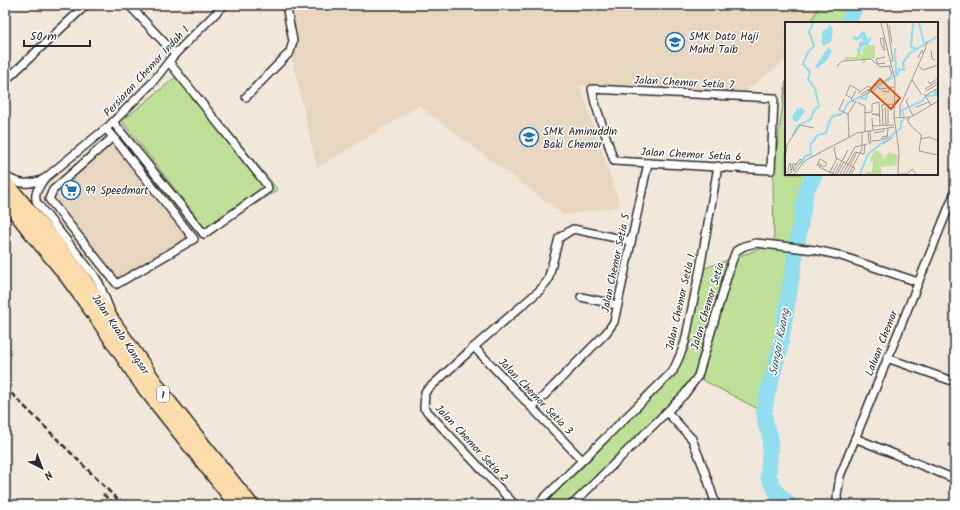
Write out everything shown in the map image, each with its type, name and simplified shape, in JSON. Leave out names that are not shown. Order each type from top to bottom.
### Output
[{"type":"highway","name":"Jalan Kuala Kangsar","points":[[5,182],[82,277],[165,397],[251,505]]},
{"type":"highway","name":"Jalan Kuala Kangsar","points":[[5,199],[63,271],[143,386],[237,505]]},
{"type":"street","points":[[5,81],[86,5]]},
{"type":"street","points":[[129,5],[175,54]]},
{"type":"street","name":"Persiaran Chemor Indah 1","points":[[44,179],[106,129],[150,84],[175,54],[224,5]]},
{"type":"street","points":[[246,97],[290,52],[293,41],[286,5]]},
{"type":"street","points":[[113,122],[204,234],[268,189],[267,185],[169,62]]},
{"type":"street","name":"Jalan Chemor Setia 7","points":[[592,89],[774,98]]},
{"type":"street","name":"Jalan Chemor Setia 6","points":[[592,89],[595,103],[614,161],[771,170],[774,98]]},
{"type":"street","points":[[106,129],[194,240],[117,284],[49,199],[53,190],[112,137]]},
{"type":"street","name":"Jalan Chemor Setia 5","points":[[532,408],[606,333],[614,322],[648,163]]},
{"type":"street","name":"Jalan Chemor Setia 1","points":[[537,505],[673,371],[681,353],[700,269],[718,166]]},
{"type":"street","points":[[5,176],[23,184],[34,183],[44,179]]},
{"type":"street","points":[[44,179],[53,190]]},
{"type":"street","points":[[44,179],[36,192],[35,199],[37,204],[99,283],[114,323]]},
{"type":"street","name":"Laluan Chemor","points":[[838,505],[837,496],[840,476],[955,192]]},
{"type":"street","points":[[474,347],[540,290],[548,280],[559,238],[573,229],[631,241]]},
{"type":"street","name":"Jalan Chemor Setia","points":[[572,505],[684,395],[698,376],[736,251],[744,246],[756,244],[815,250],[838,255],[918,282]]},
{"type":"street","points":[[581,297],[618,305]]},
{"type":"street","name":"Jalan Chemor Setia 3","points":[[474,347],[582,460]]},
{"type":"street","name":"Jalan Chemor Setia 2","points":[[474,347],[425,392],[424,408],[515,505]]},
{"type":"street","points":[[887,358],[955,382]]},
{"type":"street","points":[[667,412],[692,439],[716,505]]},
{"type":"street","points":[[855,438],[955,479]]},
{"type":"shaded area","name":"SMK Aminuddin Baki Chemor","points":[[280,5],[820,5],[811,22],[785,22],[785,61],[743,93],[580,85],[620,206],[564,215],[419,106],[317,168]]},
{"type":"shaded area","points":[[122,121],[209,233],[115,291],[44,201],[44,194]]},
{"type":"green space","points":[[820,5],[856,5],[848,22],[811,22]]},
{"type":"green space","points":[[182,72],[278,190],[209,233],[122,121]]},
{"type":"green space","points":[[785,88],[785,175],[814,175],[806,190],[799,247],[780,348],[767,395],[764,412],[695,376],[683,392],[660,413],[569,505],[543,505],[586,464],[674,372],[702,269],[774,244],[773,178]]},
{"type":"waterway","name":"Sungai Kuang","points":[[848,22],[856,5]]},
{"type":"waterway","name":"Sungai Kuang","points":[[790,505],[777,493],[768,476],[770,436],[766,425],[764,412],[767,395],[780,348],[806,190],[814,175]]},
{"type":"railway","points":[[5,387],[123,505]]},
{"type":"railway","points":[[103,494],[115,505]]},
{"type":"place","name":"SMK Dato Haji Mohd Taib","points":[[675,42]]},
{"type":"place","name":"SMK Aminuddin Baki Chemor","points":[[529,137]]},
{"type":"place","name":"99 Speedmart","points":[[71,190]]}]
